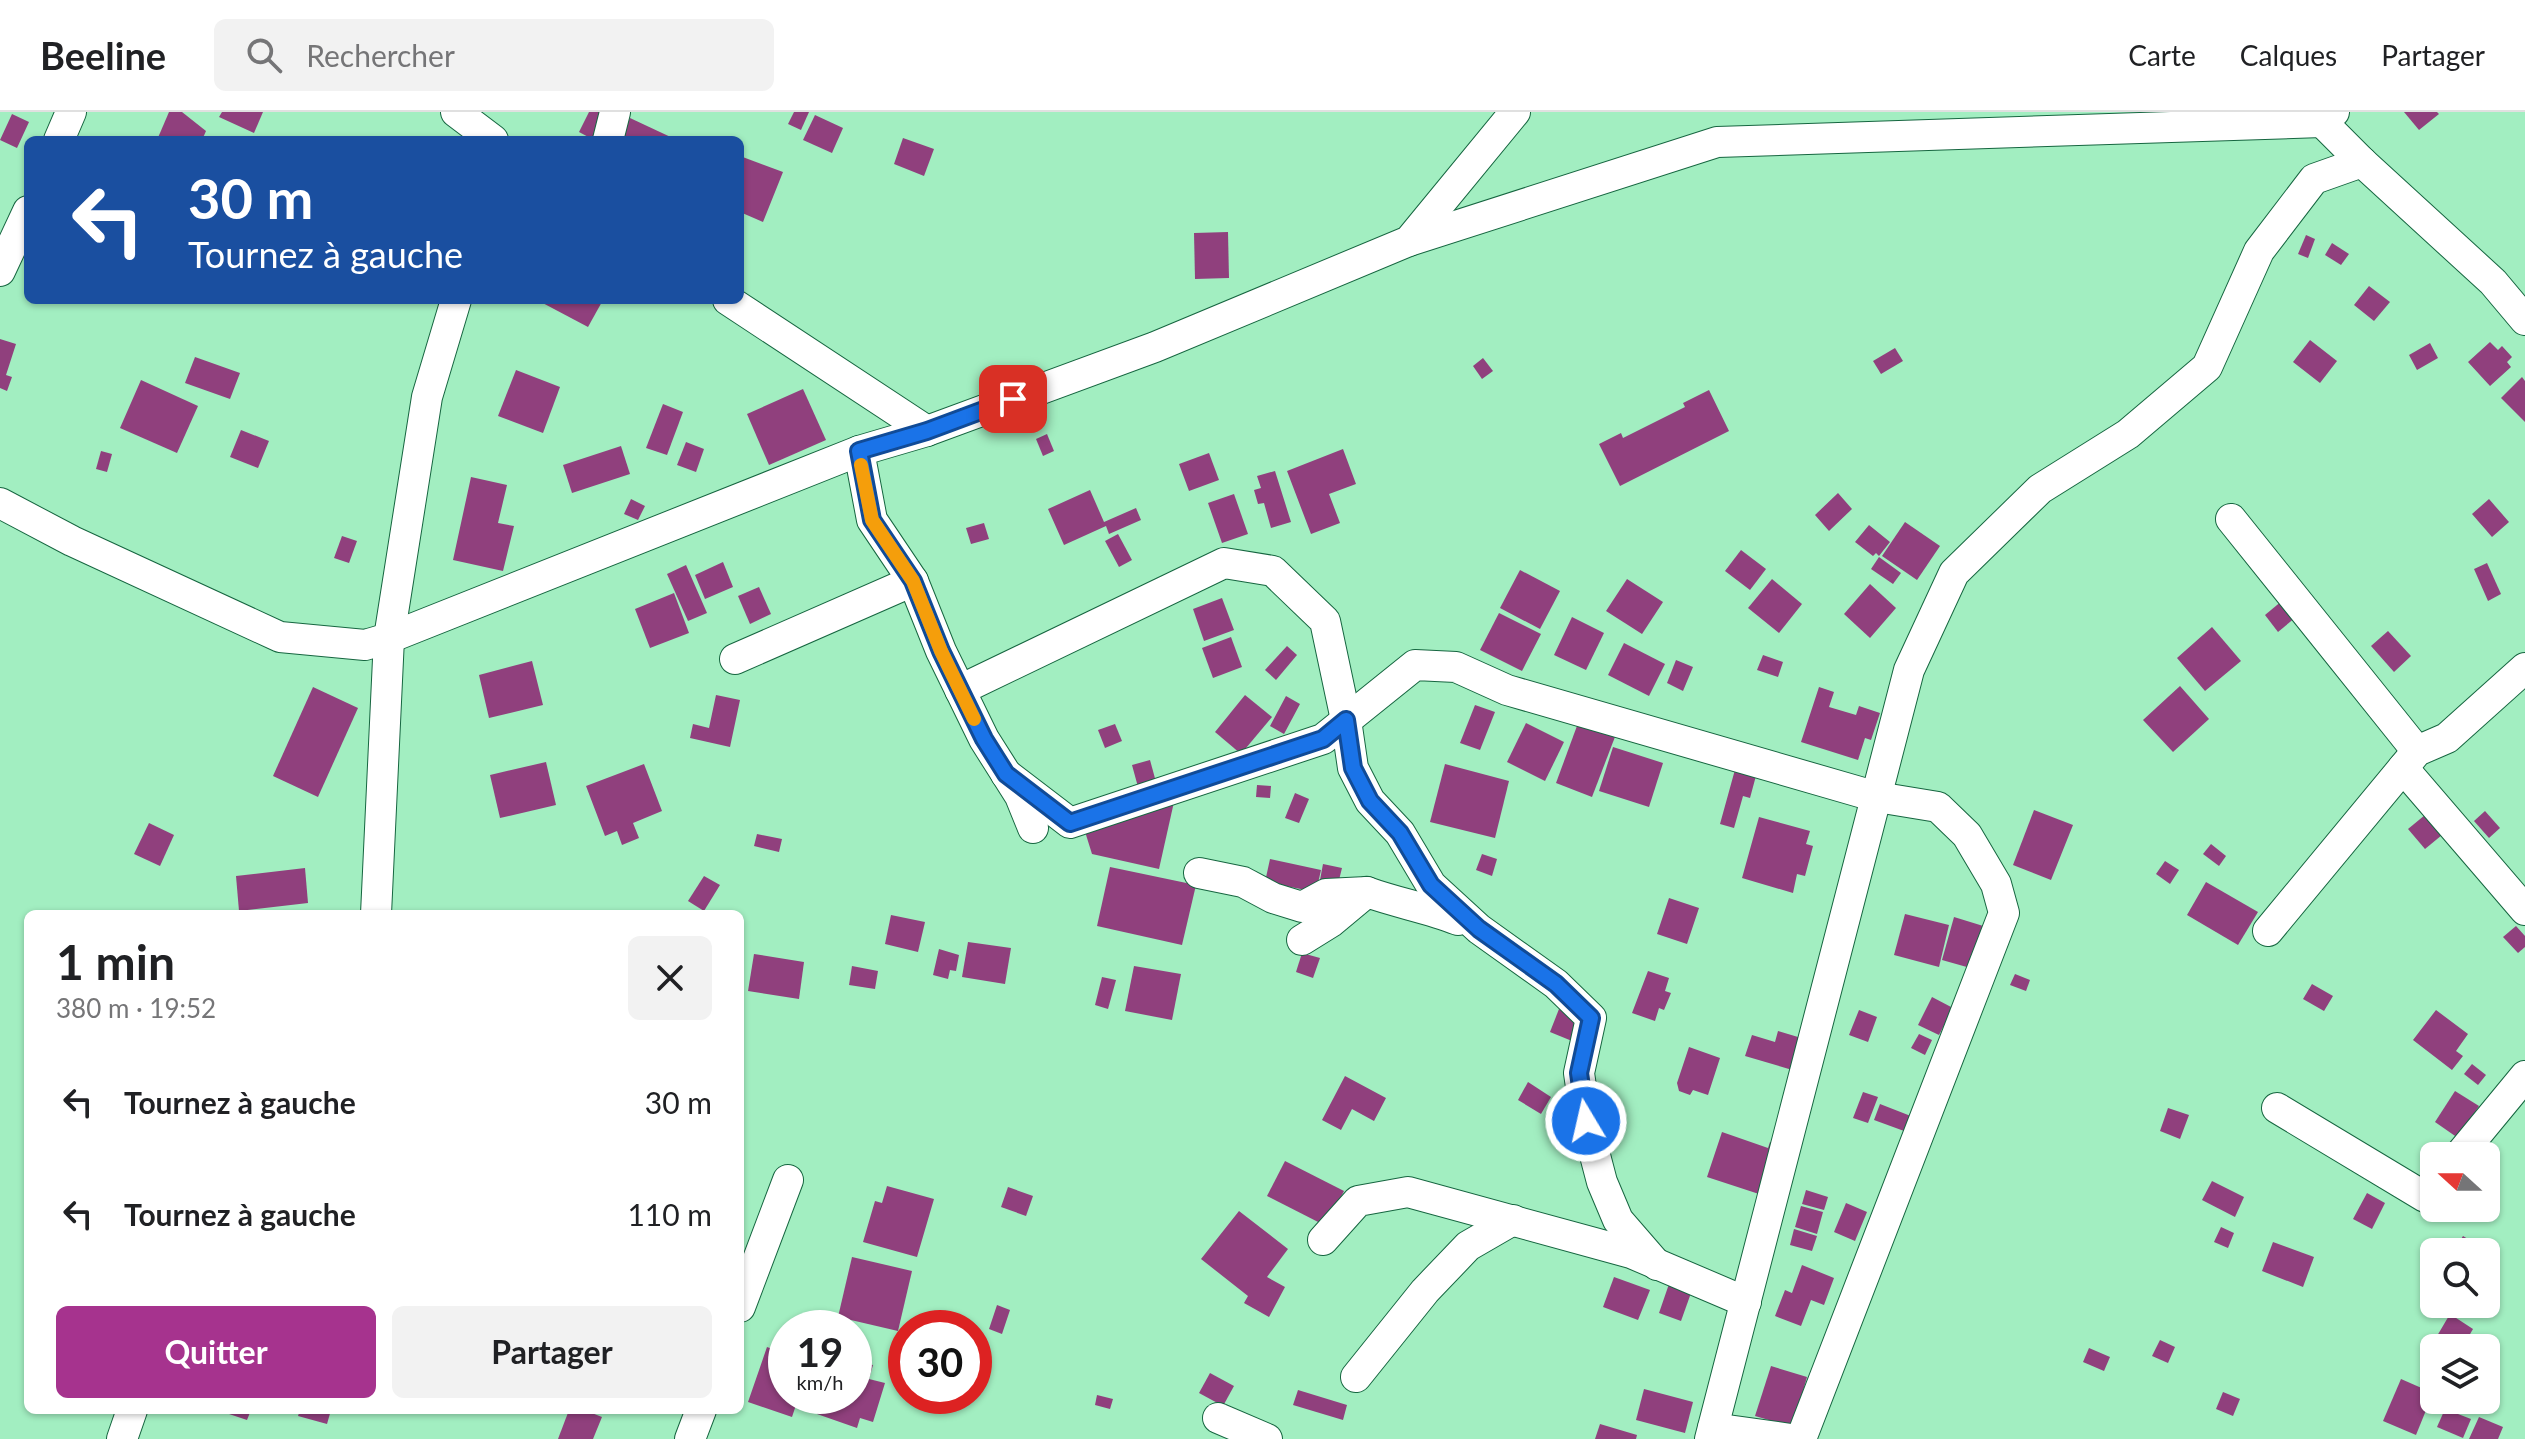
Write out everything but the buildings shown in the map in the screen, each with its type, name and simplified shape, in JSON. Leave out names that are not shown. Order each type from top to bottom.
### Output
[{"type":"street","points":[[61,136],[71,112]]},
{"type":"street","points":[[456,112],[488,136]]},
{"type":"street","points":[[609,136],[615,112]]},
{"type":"street","points":[[1409,241],[1515,112]]},
{"type":"street","points":[[0,503],[72,541],[280,637],[365,645],[859,451],[927,431],[1155,347],[1409,241],[1717,142],[2323,115],[2362,162],[2493,282],[2525,320]]},
{"type":"street","points":[[1791,1439],[1712,1433],[1909,670],[1954,573],[2040,489],[2128,434],[2207,367],[2259,251],[2314,179],[2362,162]]},
{"type":"street","points":[[0,271],[24,220]]},
{"type":"street","points":[[376,910],[389,638],[427,397],[455,304]]},
{"type":"street","points":[[734,304],[927,431]]},
{"type":"street","points":[[859,451],[872,520],[913,581],[960,690],[984,739],[1020,796],[1033,828]]},
{"type":"street","points":[[2231,519],[2525,910]]},
{"type":"street","points":[[960,690],[1224,563],[1273,571],[1325,621],[1353,768],[1370,801],[1400,833],[1431,885],[1479,929],[1556,984],[1591,1018],[1579,1073],[1586,1121],[1602,1182],[1618,1220],[1657,1265]]},
{"type":"street","points":[[735,659],[913,581]]},
{"type":"street","points":[[1006,774],[1070,823],[1323,739],[1415,665],[1456,667],[1507,690],[1877,797],[1938,807],[1967,835],[1996,884],[2004,913],[1801,1439]]},
{"type":"street","points":[[2268,931],[2410,760],[2447,738],[2525,668]]},
{"type":"street","points":[[1199,873],[1243,882],[1273,898],[1302,907],[1326,894],[1367,892],[1426,907],[1479,929]]},
{"type":"street","points":[[1302,940],[1331,922],[1367,892]]},
{"type":"street","points":[[2471,1142],[2525,1076]]},
{"type":"street","points":[[2277,1108],[2420,1194]]},
{"type":"street","points":[[744,1296],[788,1180]]},
{"type":"street","points":[[1323,1240],[1358,1201],[1408,1192],[1631,1253],[1746,1302]]},
{"type":"street","points":[[1356,1377],[1425,1291],[1468,1246],[1513,1220]]},
{"type":"street","points":[[122,1439],[131,1414]]},
{"type":"street","points":[[690,1439],[699,1414]]},
{"type":"street","points":[[1218,1418],[1267,1439]]},
{"type":"slow traffic","points":[[861,465],[872,520],[913,581],[941,651],[974,719]]},
{"type":"route","points":[[1013,399],[927,431],[859,451],[872,520],[913,581],[941,651],[984,739],[1006,774],[1070,823],[1323,739],[1346,720],[1353,768],[1370,801],[1400,833],[1431,885],[1479,929],[1556,984],[1591,1018],[1579,1073],[1586,1121]]}]
